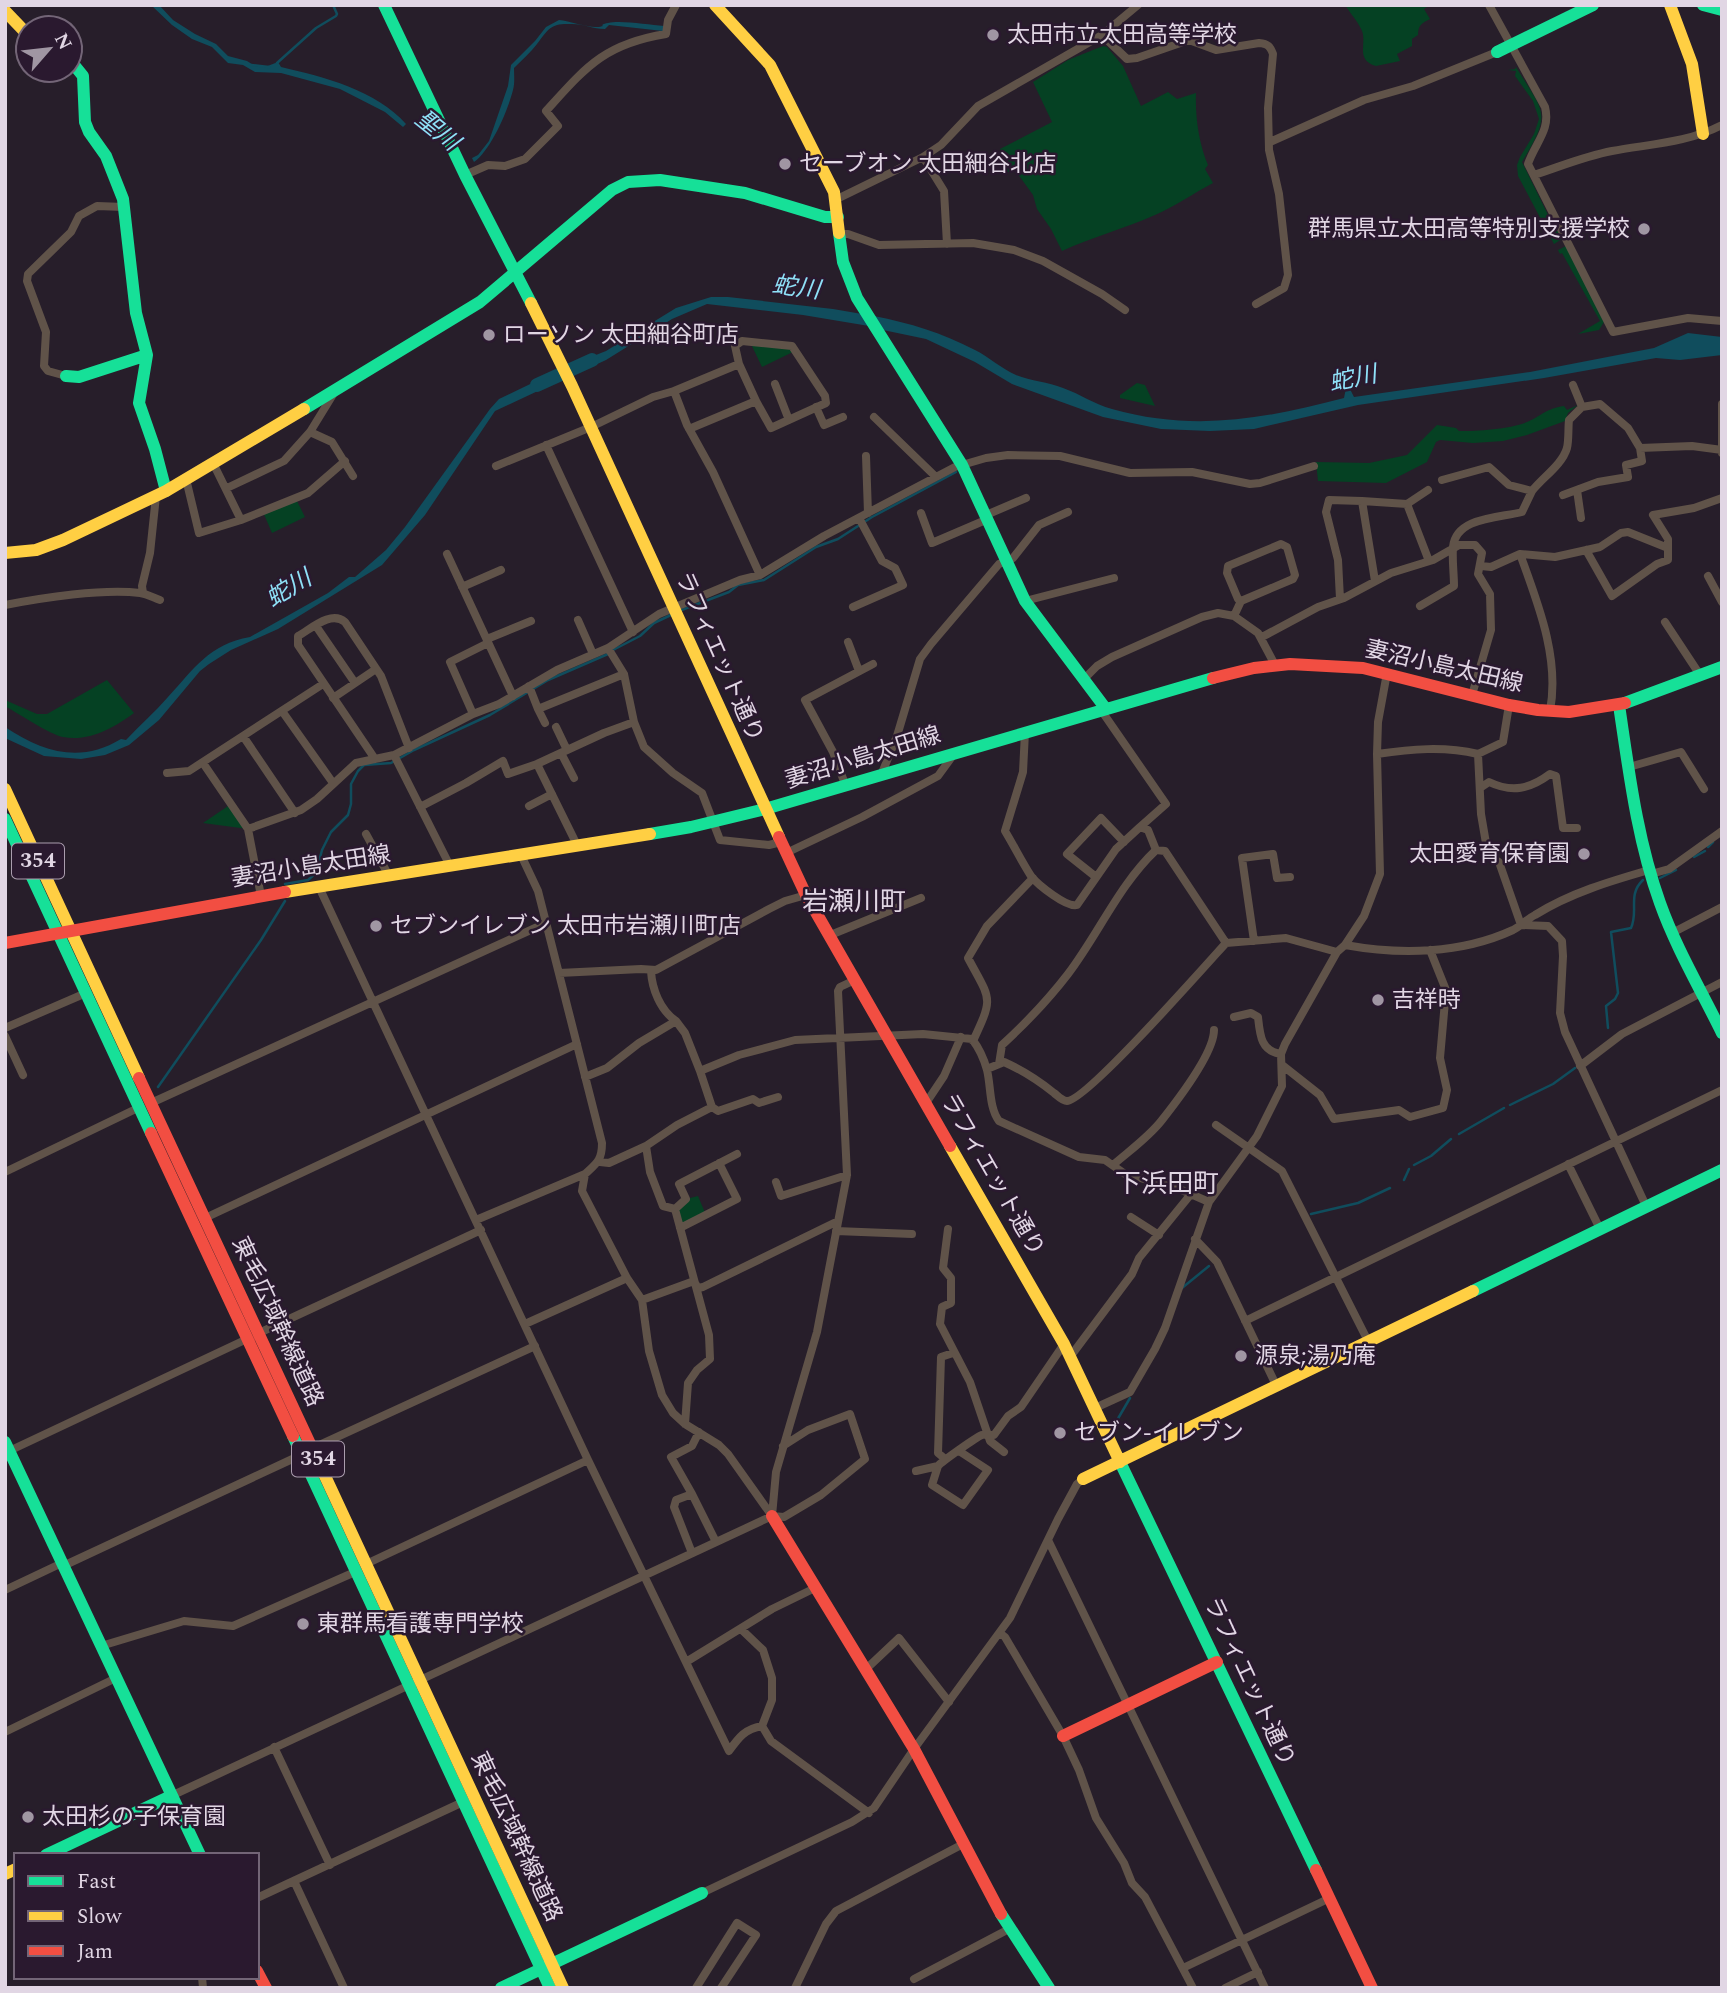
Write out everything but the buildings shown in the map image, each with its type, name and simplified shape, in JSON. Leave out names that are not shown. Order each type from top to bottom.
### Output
[{"type":"main road","points":[[5,9],[11,5]]},
{"type":"main road","points":[[384,5],[465,175],[516,272]]},
{"type":"main road","points":[[715,5],[770,65],[837,200],[839,234],[848,277],[861,304],[962,465],[1025,601],[1085,678],[1104,709]]},
{"type":"main road","points":[[1497,52],[1593,5]]},
{"type":"main road","points":[[1670,5],[1692,64],[1703,134]]},
{"type":"main road","points":[[1703,5],[1722,10]]},
{"type":"main road","points":[[83,84],[85,122],[112,169],[124,207],[136,313],[147,355],[139,403],[155,449],[161,494]]},
{"type":"main road","points":[[5,553],[45,547],[161,494],[336,390],[480,302],[612,190],[628,182],[660,180],[745,193],[825,217],[838,217]]},
{"type":"main road","name":"ラフィエット通り","points":[[516,272],[572,386],[806,895],[1064,1344],[1372,1988]]},
{"type":"main road","points":[[66,376],[79,377],[147,355]]},
{"type":"main road","name":"妻沼小島太田線","points":[[5,943],[261,896],[713,822],[1212,677],[1275,665],[1339,665],[1388,672],[1509,705],[1550,711],[1591,710],[1619,705],[1722,667]]},
{"type":"main road","points":[[1619,705],[1636,823],[1650,872],[1662,907],[1722,1033]]},
{"type":"main road","name":"東毛広域幹線道路","points":[[5,789],[87,993],[205,1217],[253,1336]]},
{"type":"main road","name":"東毛広域幹線道路","points":[[5,819],[65,933],[146,1105],[546,1967],[550,1988]]},
{"type":"main road","points":[[1083,1479],[1722,1170]]},
{"type":"main road","points":[[7,1446],[199,1853]]},
{"type":"main road","points":[[772,1516],[914,1749],[1009,1929],[1049,1988]]},
{"type":"main road","points":[[1063,1736],[1217,1662]]},
{"type":"main road","name":"東毛広域幹線道路","points":[[415,1682],[463,1802],[546,1967],[563,1988]]},
{"type":"main road","points":[[50,1853],[171,1796]]},
{"type":"main road","points":[[501,1988],[702,1893]]},
{"type":"street","points":[[465,175],[488,165],[505,166],[525,159],[558,126],[546,111],[590,64],[643,37],[666,34],[668,20],[676,5]]},
{"type":"street","points":[[837,200],[923,157],[940,145],[978,106],[1102,35],[1138,5]]},
{"type":"street","points":[[1489,5],[1548,117],[1545,132],[1528,160],[1534,176],[1613,332],[1688,318],[1722,321]]},
{"type":"street","points":[[1102,35],[1127,59],[1189,40],[1216,50],[1266,44],[1273,54],[1268,108],[1269,150],[1279,194],[1288,275],[1284,288],[1256,304]]},
{"type":"street","points":[[1270,142],[1364,100],[1413,86],[1497,52]]},
{"type":"street","points":[[1534,176],[1611,151],[1642,148],[1703,134],[1722,125]]},
{"type":"street","points":[[923,157],[944,191],[947,244]]},
{"type":"street","points":[[66,376],[48,371],[44,366],[46,332],[27,281],[27,274],[71,232],[79,216],[97,206],[124,207]]},
{"type":"street","points":[[839,234],[848,234],[880,245],[973,243],[1028,254],[1102,294],[1125,310]]},
{"type":"street","points":[[742,341],[792,346],[825,396],[826,403],[771,428],[756,401],[739,364],[735,346],[742,341]]},
{"type":"street","points":[[496,466],[591,427],[653,397],[739,364]]},
{"type":"street","points":[[775,384],[789,420]]},
{"type":"street","points":[[1573,385],[1582,407]]},
{"type":"street","points":[[227,488],[284,461],[310,432],[336,390]]},
{"type":"street","points":[[674,391],[689,429],[713,472],[760,575]]},
{"type":"street","points":[[689,429],[756,401]]},
{"type":"street","points":[[1420,606],[1454,586],[1453,547],[1456,534],[1466,525],[1522,512],[1542,477],[1560,461],[1567,447],[1569,420],[1582,407],[1600,404],[1628,428],[1640,448],[1642,461],[1626,465],[1628,477],[1598,482],[1563,495]]},
{"type":"street","points":[[1640,448],[1692,446],[1722,452],[1722,404]]},
{"type":"street","points":[[816,407],[824,425],[843,417]]},
{"type":"street","points":[[874,416],[936,477]]},
{"type":"street","points":[[310,432],[332,442],[354,476]]},
{"type":"street","points":[[546,446],[634,632]]},
{"type":"street","points":[[248,829],[295,813],[317,799],[355,763],[394,755],[473,714],[499,704],[557,670],[608,648],[651,619],[740,580],[760,575],[868,513],[962,465],[1008,455],[1060,456],[1130,473],[1192,472],[1250,484],[1314,466]]},
{"type":"street","points":[[866,456],[868,513]]},
{"type":"street","points":[[186,479],[198,533],[242,520],[308,494],[345,461]]},
{"type":"street","points":[[213,463],[242,520]]},
{"type":"street","points":[[1442,480],[1489,467],[1509,485],[1532,491]]},
{"type":"street","points":[[1340,599],[1338,560],[1326,512],[1329,500],[1407,504],[1428,490]]},
{"type":"street","points":[[1577,490],[1581,517]]},
{"type":"street","points":[[143,593],[142,586],[161,494]]},
{"type":"street","points":[[920,513],[932,543],[1026,498]]},
{"type":"street","points":[[1586,550],[1612,596],[1668,559],[1668,539],[1653,514],[1693,508],[1722,498]]},
{"type":"street","points":[[1362,501],[1376,581]]},
{"type":"street","points":[[1407,504],[1429,561]]},
{"type":"street","points":[[882,773],[897,736],[920,659],[999,564],[1013,558],[1040,525],[1068,512]]},
{"type":"street","points":[[853,607],[903,585],[895,568],[882,561],[859,518]]},
{"type":"street","points":[[1480,566],[1491,567],[1520,554],[1555,557],[1600,547],[1621,533],[1628,532],[1668,548]]},
{"type":"street","points":[[1234,616],[1241,601],[1293,579],[1295,575],[1287,547],[1281,544],[1228,566],[1227,573],[1241,601]]},
{"type":"street","points":[[1262,637],[1318,607],[1399,570],[1445,554],[1453,547],[1470,544],[1478,546],[1482,553],[1479,577],[1490,594],[1491,629],[1472,695]]},
{"type":"street","points":[[447,554],[513,696]]},
{"type":"street","points":[[1520,554],[1545,629],[1553,679],[1550,711]]},
{"type":"street","points":[[462,587],[500,570]]},
{"type":"street","points":[[1708,576],[1721,601]]},
{"type":"street","points":[[1025,601],[1114,578]]},
{"type":"street","points":[[5,605],[42,598],[143,593],[160,600]]},
{"type":"street","points":[[1085,678],[1097,666],[1112,657],[1202,617],[1218,613],[1234,616],[1262,637],[1275,665]]},
{"type":"street","points":[[374,759],[296,641],[298,636],[332,617],[341,619],[381,676],[408,748]]},
{"type":"street","points":[[578,620],[593,654]]},
{"type":"street","points":[[473,714],[450,662],[531,621]]},
{"type":"street","points":[[1665,622],[1700,675]]},
{"type":"street","points":[[316,626],[355,684]]},
{"type":"street","points":[[848,642],[859,671]]},
{"type":"street","points":[[608,648],[624,674],[634,722],[644,747],[673,774],[702,793],[720,840],[783,847],[862,817],[938,776],[956,752]]},
{"type":"street","points":[[845,784],[833,752],[805,700],[873,664]]},
{"type":"street","points":[[333,698],[376,669]]},
{"type":"street","points":[[1096,1408],[1130,1392],[1155,1349],[1165,1328],[1209,1202],[1248,1148],[1282,1086],[1281,1054],[1337,952],[1345,945],[1364,916],[1380,874],[1378,722],[1388,672]]},
{"type":"street","points":[[538,709],[624,674]]},
{"type":"street","points":[[167,773],[182,773],[203,763],[323,684]]},
{"type":"street","points":[[529,686],[545,723]]},
{"type":"street","points":[[1377,754],[1454,748],[1478,754],[1503,742],[1509,705]]},
{"type":"street","points":[[1025,732],[1023,772],[1005,831],[1032,878],[1067,905],[1074,906],[1116,849],[1166,804],[1104,709]]},
{"type":"street","points":[[282,711],[332,783]]},
{"type":"street","points":[[420,807],[503,761],[508,774],[537,765],[604,733],[634,722]]},
{"type":"street","points":[[556,727],[574,778]]},
{"type":"street","points":[[243,736],[295,813]]},
{"type":"street","points":[[1629,767],[1682,752],[1704,789]]},
{"type":"street","points":[[1478,754],[1488,855],[1499,862],[1521,925]]},
{"type":"street","points":[[394,755],[450,866]]},
{"type":"street","points":[[203,763],[248,829],[261,896]]},
{"type":"street","points":[[537,765],[577,845]]},
{"type":"street","points":[[1480,788],[1489,782],[1498,787],[1534,785],[1549,774],[1556,776],[1563,828],[1577,828]]},
{"type":"street","points":[[529,806],[552,794]]},
{"type":"street","points":[[1096,877],[1067,854],[1101,818],[1124,842]]},
{"type":"street","points":[[1140,827],[1148,830],[1156,850]]},
{"type":"street","points":[[1345,945],[1382,951],[1463,946],[1512,931],[1535,915],[1578,893],[1669,869],[1722,831]]},
{"type":"street","points":[[366,834],[389,876]]},
{"type":"street","points":[[1156,850],[1165,852],[1226,943]]},
{"type":"street","points":[[999,1064],[1002,1045],[1034,1015],[1069,972],[1140,866],[1156,850]]},
{"type":"street","points":[[1254,941],[1242,858],[1273,854],[1276,878],[1290,877]]},
{"type":"street","points":[[521,855],[538,891],[602,1143],[600,1162]]},
{"type":"street","points":[[973,1041],[989,1007],[987,994],[968,958],[987,926],[1032,878]]},
{"type":"street","points":[[319,887],[588,1460],[729,1751],[742,1734],[750,1728],[762,1726]]},
{"type":"street","points":[[559,973],[641,969],[651,971],[785,901],[806,895]]},
{"type":"street","points":[[828,936],[921,898]]},
{"type":"street","points":[[1674,932],[1722,907]]},
{"type":"street","points":[[5,1172],[546,923]]},
{"type":"street","points":[[1521,925],[1548,926],[1562,941],[1560,1013],[1565,1032],[1646,1206]]},
{"type":"street","points":[[987,1069],[1004,1062],[1041,1082],[1060,1099],[1073,1100],[1104,1073],[1226,943],[1286,938],[1337,952]]},
{"type":"street","points":[[1282,1065],[1320,1095],[1334,1119],[1399,1110],[1410,1117],[1443,1108],[1447,1090],[1440,1058],[1446,990],[1430,950]]},
{"type":"street","points":[[651,971],[652,989],[685,1033],[712,1107],[718,1111],[753,1099],[759,1103],[778,1097]]},
{"type":"street","points":[[772,1516],[776,1472],[817,1332],[847,1175],[838,991],[840,986],[855,980]]},
{"type":"street","points":[[1580,1066],[1622,1034],[1722,982]]},
{"type":"street","points":[[5,1028],[87,993]]},
{"type":"street","points":[[1234,1017],[1251,1013],[1258,1017],[1266,1048],[1270,1052],[1281,1054]]},
{"type":"street","points":[[585,1077],[607,1068],[639,1043],[676,1021]]},
{"type":"street","points":[[1113,1165],[1161,1122],[1208,1054],[1214,1040],[1214,1030]]},
{"type":"street","points":[[701,1071],[768,1046],[795,1040],[923,1034],[961,1037],[973,1041],[987,1069],[995,1114],[999,1121],[1079,1157],[1097,1158],[1125,1174],[1177,1188],[1209,1202]]},
{"type":"street","points":[[5,1037],[23,1075]]},
{"type":"street","points":[[926,1103],[944,1076],[961,1037]]},
{"type":"street","points":[[205,1217],[577,1044]]},
{"type":"street","points":[[1245,1321],[1722,1090]]},
{"type":"street","points":[[476,1220],[585,1174],[600,1162],[609,1163],[646,1146],[667,1131],[712,1107]]},
{"type":"street","points":[[1216,1125],[1282,1171],[1368,1341]]},
{"type":"street","points":[[646,1146],[650,1172],[663,1206],[675,1209]]},
{"type":"street","points":[[675,1209],[686,1199],[679,1184],[737,1154]]},
{"type":"street","points":[[680,1228],[737,1199],[719,1163]]},
{"type":"street","points":[[1569,1164],[1600,1229]]},
{"type":"street","points":[[585,1174],[582,1191],[627,1278],[642,1300],[657,1384],[673,1413],[728,1454],[772,1516]]},
{"type":"street","points":[[776,1182],[781,1196],[847,1175]]},
{"type":"street","points":[[1070,1357],[1132,1274],[1139,1258],[1191,1194]]},
{"type":"street","points":[[675,1209],[709,1335],[711,1354],[688,1383],[685,1424]]},
{"type":"street","points":[[1131,1217],[1159,1235]]},
{"type":"street","points":[[694,1281],[698,1288],[703,1287],[838,1221]]},
{"type":"street","points":[[948,1229],[943,1268],[951,1278],[951,1303],[942,1307],[940,1324],[970,1382],[990,1441],[1004,1452]]},
{"type":"street","points":[[7,1446],[481,1230]]},
{"type":"street","points":[[836,1231],[912,1234]]},
{"type":"street","points":[[1195,1239],[1217,1262],[1276,1385]]},
{"type":"street","points":[[525,1324],[627,1278]]},
{"type":"street","points":[[642,1300],[694,1281]]},
{"type":"street","points":[[916,1471],[941,1462],[980,1435],[994,1435],[1008,1416],[1021,1407],[1064,1344]]},
{"type":"street","points":[[5,1590],[535,1346]]},
{"type":"street","points":[[953,1353],[941,1356],[937,1440],[941,1462],[932,1485],[963,1505],[988,1470],[959,1451]]},
{"type":"street","points":[[171,1796],[772,1516],[784,1517],[821,1495],[865,1459],[850,1414],[808,1430],[783,1446]]},
{"type":"street","points":[[699,1432],[692,1446],[671,1457],[716,1542]]},
{"type":"street","points":[[101,1646],[184,1621],[233,1626],[588,1460]]},
{"type":"street","points":[[702,1893],[852,1822],[874,1808],[1000,1633],[1019,1602],[1077,1484],[1083,1479]]},
{"type":"street","points":[[692,1494],[676,1500],[674,1507],[692,1553]]},
{"type":"street","points":[[1048,1540],[1265,1988]]},
{"type":"street","points":[[686,1662],[772,1609],[816,1588]]},
{"type":"street","points":[[741,1629],[763,1650],[772,1678],[772,1700],[762,1726]]},
{"type":"street","points":[[1000,1633],[1005,1637],[1063,1736],[1079,1770],[1096,1818],[1124,1863],[1132,1883],[1145,1897],[1193,1988]]},
{"type":"street","points":[[866,1670],[899,1638],[948,1702]]},
{"type":"street","points":[[5,1732],[116,1678]]},
{"type":"street","points":[[762,1726],[771,1741],[869,1812]]},
{"type":"street","points":[[274,1747],[330,1866]]},
{"type":"street","points":[[259,1897],[463,1802]]},
{"type":"street","points":[[795,1988],[826,1924],[836,1911],[963,1844]]},
{"type":"street","points":[[294,1881],[344,1988]]},
{"type":"street","points":[[1183,1968],[1329,1898]]},
{"type":"street","points":[[696,1988],[737,1923],[756,1935],[721,1988]]},
{"type":"street","points":[[914,1979],[1009,1929]]},
{"type":"street","points":[[1225,1988],[1258,1972]]},
{"type":"green space","points":[[1345,5],[1430,5],[1424,9],[1430,19],[1423,23],[1418,35],[1412,39],[1412,46],[1397,54],[1400,61],[1376,66],[1366,60],[1362,31]]},
{"type":"green space","points":[[1103,46],[1107,47],[1123,66],[1141,106],[1168,92],[1177,99],[1196,93],[1198,130],[1208,165],[1205,169],[1213,183],[1155,215],[1062,251],[1037,209],[1033,195],[1015,170],[1007,172],[1000,149],[1052,122],[1033,82],[1068,60]]},
{"type":"green space","points":[[1516,67],[1541,113],[1538,133],[1522,162],[1553,225],[1559,231],[1562,239],[1554,244],[1518,176],[1517,165],[1539,119],[1533,101],[1515,76],[1516,71],[1508,70]]},
{"type":"green space","points":[[1566,246],[1604,322],[1599,330],[1578,334],[1600,321],[1558,250]]},
{"type":"green space","points":[[750,342],[792,346],[795,351],[762,367]]},
{"type":"green space","points":[[1137,383],[1145,385],[1155,406],[1120,398],[1120,395]]},
{"type":"green space","points":[[1578,405],[1568,413],[1565,421],[1527,435],[1503,441],[1473,443],[1440,440],[1436,442],[1427,462],[1386,483],[1318,481],[1316,462],[1369,463],[1407,455],[1437,425],[1456,428],[1459,431],[1503,428],[1527,422],[1552,409],[1564,406],[1567,410]]},
{"type":"green space","points":[[296,499],[305,517],[272,533],[263,512]]},
{"type":"green space","points":[[107,680],[134,713],[110,729],[92,736],[63,737],[5,706],[5,700],[37,714],[47,714]]},
{"type":"green space","points":[[231,804],[248,829],[203,823]]},
{"type":"green space","points":[[698,1196],[706,1215],[680,1228],[675,1209],[686,1199]]},
{"type":"water","points":[[151,5],[159,5],[173,20],[216,44],[228,56],[255,66],[265,67],[278,62],[281,67],[348,86],[380,102],[406,124],[403,127],[385,112],[340,89],[281,73],[255,72],[243,65],[228,63],[212,47],[192,39],[172,25]]},
{"type":"water","points":[[559,20],[594,27],[620,22],[664,26],[663,31],[609,25],[605,29],[572,24],[559,24],[551,28],[514,68],[514,87],[503,118],[487,148],[474,162],[472,158],[478,155],[489,141],[508,86],[511,65],[546,27]]},
{"type":"water","points":[[711,297],[862,314],[869,326],[707,304],[672,319],[606,360],[578,373],[573,364],[606,351],[676,308]]},
{"type":"water","points":[[874,316],[938,334],[975,350],[1016,375],[1063,388],[1105,407],[1172,420],[1229,420],[1286,412],[1344,398],[1346,388],[1349,387],[1354,397],[1530,372],[1654,348],[1688,333],[1722,337],[1722,355],[1680,360],[1656,358],[1544,378],[1358,405],[1254,429],[1161,429],[1103,417],[1012,384],[975,362],[926,339],[883,330]]},
{"type":"water","points":[[553,373],[557,382],[495,411],[425,515],[382,565],[278,629],[231,650],[209,664],[159,720],[129,745],[105,755],[81,759],[44,756],[5,738],[5,727],[33,743],[62,752],[76,753],[106,747],[121,739],[126,740],[203,659],[224,645],[250,637],[328,593],[349,577],[355,577],[386,550],[405,527],[499,399]]},
{"type":"waterway","points":[[277,63],[316,28],[336,16],[333,5]]},
{"type":"waterway","name":"聖川","points":[[251,65],[269,67]]},
{"type":"waterway","name":"蛇川","points":[[537,385],[592,360]]},
{"type":"waterway","points":[[679,611],[729,592],[738,585],[764,580],[816,547],[838,539],[872,517],[956,472]]},
{"type":"waterway","points":[[613,650],[673,614]]},
{"type":"waterway","points":[[285,884],[308,880],[316,873],[322,850],[331,832],[348,815],[351,784],[364,765],[391,763],[490,715],[548,680],[608,654]]},
{"type":"waterway","points":[[1708,847],[1713,842]]},
{"type":"waterway","points":[[1694,857],[1705,851]]},
{"type":"waterway","points":[[1660,878],[1676,870]]},
{"type":"waterway","points":[[1608,1028],[1606,1006],[1618,993],[1611,932],[1631,928],[1634,897],[1643,880]]},
{"type":"waterway","points":[[158,1087],[261,940],[285,901]]},
{"type":"waterway","points":[[1510,1105],[1553,1084],[1575,1068]]},
{"type":"waterway","points":[[1459,1134],[1504,1108]]},
{"type":"waterway","points":[[1414,1165],[1431,1156],[1451,1139]]},
{"type":"waterway","points":[[1404,1180],[1409,1169]]},
{"type":"waterway","points":[[1311,1214],[1358,1203],[1390,1188]]},
{"type":"waterway","points":[[1182,1288],[1209,1266]]},
{"type":"waterway","points":[[1116,1422],[1130,1398]]},
{"type":"traffic: fast","points":[[384,5],[465,175],[531,303]]},
{"type":"traffic: fast","points":[[1497,52],[1593,5]]},
{"type":"traffic: fast","points":[[1703,5],[1722,10]]},
{"type":"traffic: fast","points":[[83,84],[85,122],[106,156],[123,199],[136,313],[147,355],[139,403],[166,491]]},
{"type":"traffic: fast","points":[[304,409],[480,302],[612,190],[628,182],[660,180],[745,193],[825,217],[838,217]]},
{"type":"traffic: fast","points":[[839,233],[843,262],[857,298],[962,465],[1025,601],[1106,709]]},
{"type":"traffic: fast","points":[[66,376],[79,377],[147,355]]},
{"type":"traffic: fast","points":[[1625,703],[1722,667]]},
{"type":"traffic: fast","points":[[650,834],[765,809],[1213,678]]},
{"type":"traffic: fast","points":[[1619,705],[1635,805],[1652,879],[1673,936],[1722,1033]]},
{"type":"traffic: fast","points":[[5,819],[151,1133]]},
{"type":"traffic: fast","points":[[1473,1291],[1722,1170]]},
{"type":"traffic: fast","points":[[293,1436],[550,1988]]},
{"type":"traffic: fast","points":[[5,1442],[199,1853]]},
{"type":"traffic: fast","points":[[1120,1462],[1316,1870]]},
{"type":"traffic: fast","points":[[50,1853],[171,1796]]},
{"type":"traffic: fast","points":[[501,1988],[702,1893]]},
{"type":"traffic: fast","points":[[1001,1914],[1049,1988]]},
{"type":"traffic: slow","points":[[715,5],[770,65],[834,192],[839,233]]},
{"type":"traffic: slow","points":[[1670,5],[1692,64],[1703,134]]},
{"type":"traffic: slow","points":[[5,11],[14,20]]},
{"type":"traffic: slow","points":[[531,303],[572,386],[779,837]]},
{"type":"traffic: slow","points":[[5,553],[36,550],[63,540],[166,491],[304,409]]},
{"type":"traffic: slow","points":[[5,789],[139,1078]]},
{"type":"traffic: slow","points":[[285,892],[650,834]]},
{"type":"traffic: slow","points":[[950,1146],[1064,1344],[1120,1462]]},
{"type":"traffic: slow","points":[[1083,1479],[1473,1291]]},
{"type":"traffic: slow","points":[[312,1448],[563,1988]]},
{"type":"traffic: slow","points":[[5,1874],[14,1870]]},
{"type":"traffic: jam","points":[[1213,678],[1254,668],[1290,664],[1363,668],[1538,710],[1569,712],[1625,703]]},
{"type":"traffic: jam","points":[[779,837],[806,895],[950,1146]]},
{"type":"traffic: jam","points":[[5,943],[285,892]]},
{"type":"traffic: jam","points":[[139,1078],[312,1448]]},
{"type":"traffic: jam","points":[[151,1133],[293,1436]]},
{"type":"traffic: jam","points":[[772,1516],[914,1749],[1001,1914]]},
{"type":"traffic: jam","points":[[1063,1736],[1217,1662]]},
{"type":"traffic: jam","points":[[1316,1870],[1372,1988]]},
{"type":"traffic: jam","points":[[259,1975],[266,1988]]},
{"type":"place","name":"太田市立太田高等学校","points":[[993,35]]},
{"type":"place","name":"セーブオン 太田細谷北店","points":[[785,164]]},
{"type":"place","name":"群馬県立太田高等特別支援学校","points":[[1644,229]]},
{"type":"place","name":"ローソン 太田細谷町店","points":[[489,335]]},
{"type":"place","name":"太田愛育保育園","points":[[1584,854]]},
{"type":"place","name":"セブンイレブン 太田市岩瀬川町店","points":[[376,926]]},
{"type":"place","name":"吉祥時","points":[[1378,1000]]},
{"type":"place","name":"源泉;湯乃庵","points":[[1241,1356]]},
{"type":"place","name":"セブン-イレブン","points":[[1060,1433]]},
{"type":"place","name":"東群馬看護専門学校","points":[[303,1624]]},
{"type":"place","name":"太田杉の子保育園","points":[[28,1817]]},
{"type":"district","name":"岩瀬川町","points":[[854,902]]},
{"type":"district","name":"下浜田町","points":[[1167,1184]]}]
